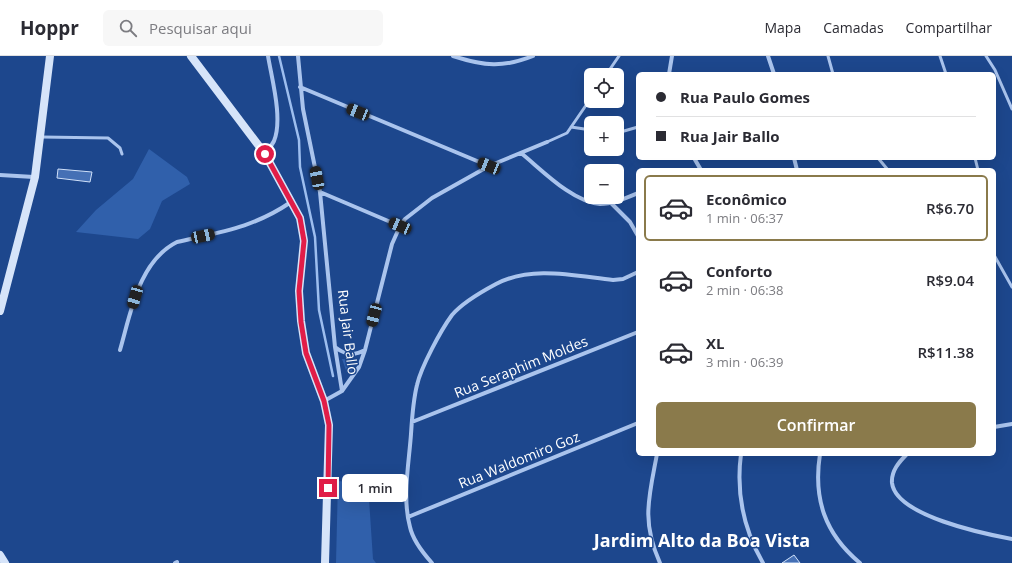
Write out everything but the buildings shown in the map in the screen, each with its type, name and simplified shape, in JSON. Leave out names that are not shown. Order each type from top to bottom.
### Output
[{"type":"main road","points":[[0,311],[35,177],[50,56]]},
{"type":"main road","points":[[191,56],[265,154],[300,218],[304,241],[299,291],[301,322],[306,353],[324,401],[329,425],[325,563]]},
{"type":"main road","points":[[0,555],[5,563]]},
{"type":"street","points":[[265,154],[273,142],[277,130],[277,117],[268,56]]},
{"type":"street","name":"Rua Jair Ballo","points":[[298,56],[300,88],[320,192],[335,347],[342,391]]},
{"type":"street","points":[[454,56],[489,65],[505,65],[533,56]]},
{"type":"street","points":[[669,72],[672,56]]},
{"type":"street","points":[[768,56],[773,72]]},
{"type":"street","points":[[300,88],[489,166]]},
{"type":"street","points":[[324,401],[342,391],[359,367],[365,350],[392,244],[400,226],[405,219],[432,198],[489,166],[547,142]]},
{"type":"street","points":[[520,153],[566,190],[584,199]]},
{"type":"street","points":[[0,175],[35,177]]},
{"type":"street","points":[[320,192],[400,226]]},
{"type":"street","points":[[624,198],[636,194]]},
{"type":"street","points":[[120,350],[135,297],[149,267],[168,246],[177,242],[243,227],[262,220],[291,202]]},
{"type":"street","points":[[611,204],[630,222],[636,232]]},
{"type":"street","points":[[432,563],[416,540],[410,528],[407,495],[412,422],[417,385],[446,324],[460,307],[498,283],[515,278],[550,273],[613,280],[623,279],[636,273]]},
{"type":"street","name":"Rua Seraphim Moldes","points":[[412,422],[636,333]]},
{"type":"street","points":[[335,347],[340,352],[350,354],[356,354],[365,350]]},
{"type":"street","name":"Rua Waldomiro Goz","points":[[408,517],[636,424]]},
{"type":"street","points":[[996,427],[1012,424]]},
{"type":"street","points":[[657,456],[650,495],[648,520],[649,534],[660,563]]},
{"type":"street","points":[[741,456],[742,502],[745,522],[749,536],[763,563]]},
{"type":"street","points":[[820,456],[817,469],[819,495],[826,520],[833,535],[843,548],[860,563]]},
{"type":"street","points":[[905,456],[895,469],[892,476],[892,484],[896,494],[905,502],[921,512],[949,524],[977,532],[1012,539]]},
{"type":"lane","points":[[611,68],[619,56]]},
{"type":"lane","points":[[828,56],[832,72]]},
{"type":"lane","points":[[940,56],[945,72]]},
{"type":"lane","points":[[986,56],[996,72]]},
{"type":"lane","points":[[996,72],[1012,109]]},
{"type":"lane","points":[[547,142],[567,133],[584,108]]},
{"type":"lane","points":[[572,127],[584,129]]},
{"type":"lane","points":[[624,131],[636,128]]},
{"type":"lane","points":[[40,137],[108,138],[120,148],[122,154]]},
{"type":"lane","points":[[880,160],[886,168]]},
{"type":"lane","points":[[996,259],[1012,287]]},
{"type":"shaded area","points":[[149,149],[187,177],[190,184],[162,201],[150,229],[138,239],[76,232],[96,210],[133,179]]},
{"type":"shaded area","points":[[342,359],[356,360],[351,373],[347,373]]},
{"type":"shaded area","points":[[338,481],[368,484],[373,559],[376,563],[336,563]]},
{"type":"waterway","points":[[279,56],[299,140],[300,167],[315,237],[319,310],[333,376]]},
{"type":"district","name":"Jardim Alto da Boa Vista","points":[[702,541]]},
{"type":"route","points":[[265,154],[300,218],[302,225],[304,241],[299,291],[301,322],[306,353],[324,401],[329,425],[328,488]]}]
